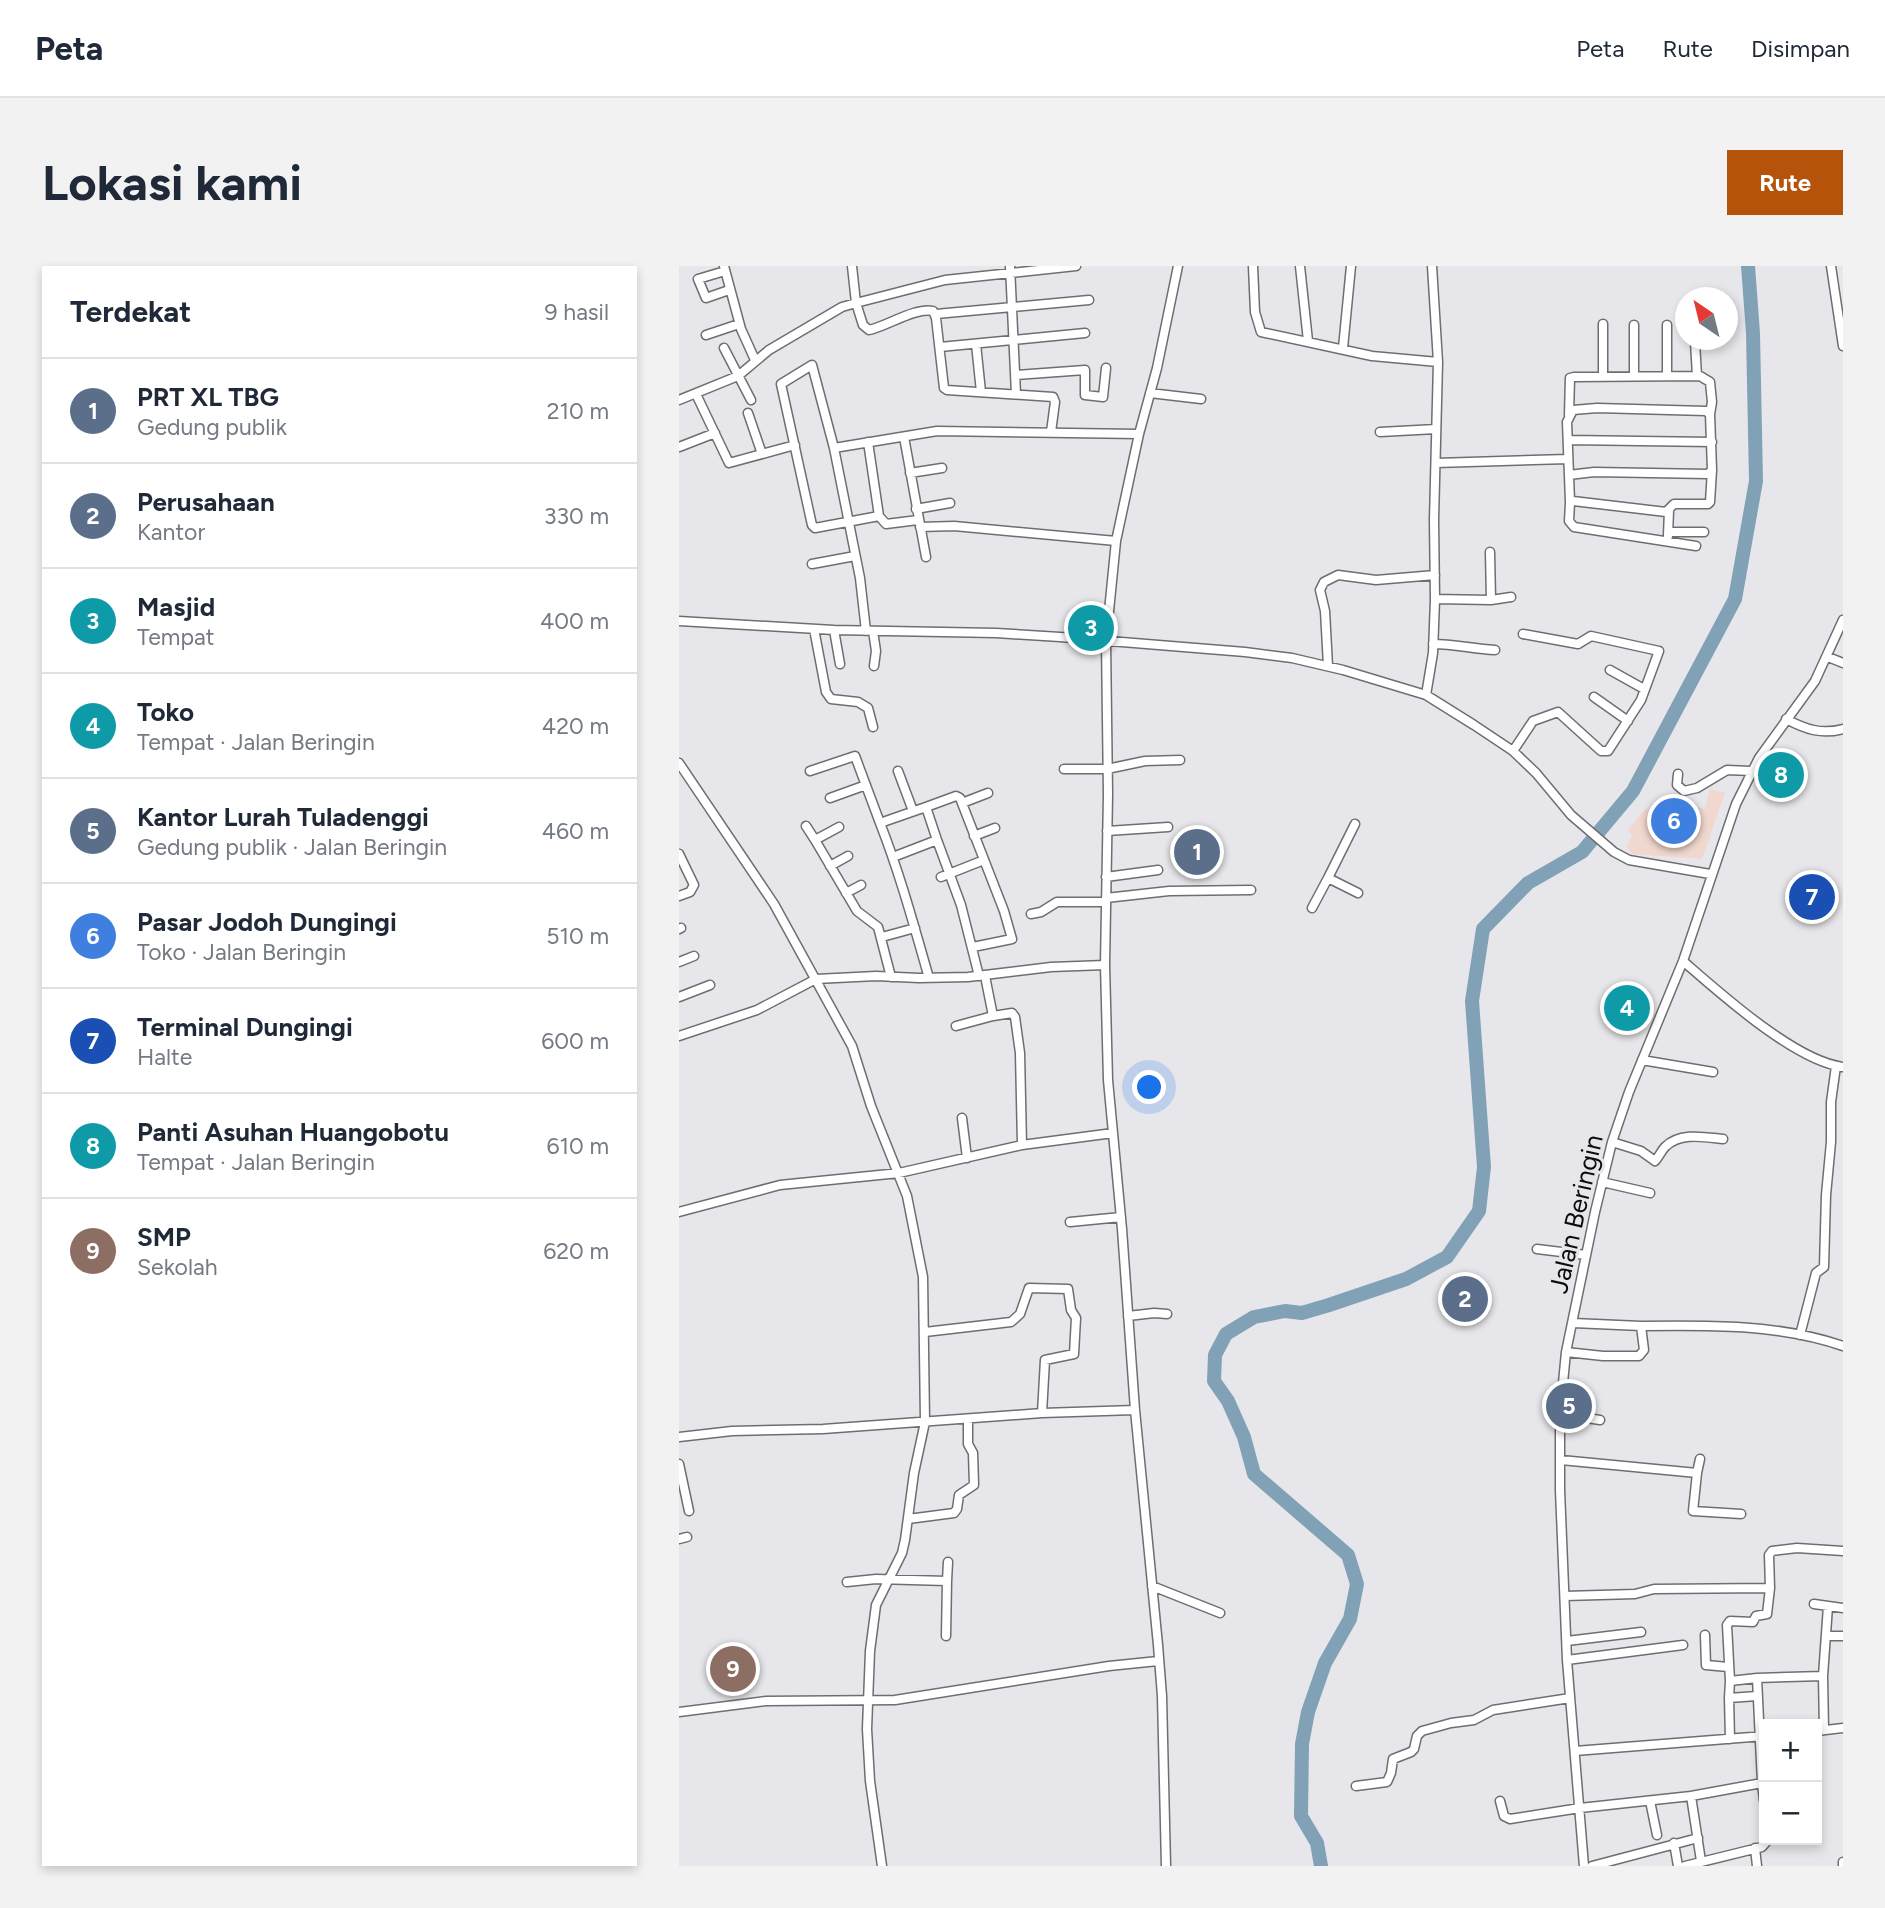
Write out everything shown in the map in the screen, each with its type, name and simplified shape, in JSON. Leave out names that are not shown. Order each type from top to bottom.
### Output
[{"type":"street","points":[[862,266],[852,267],[856,303],[863,325],[869,330],[928,310],[936,313],[1089,300]]},
{"type":"street","points":[[679,400],[738,376],[748,370],[755,360],[842,307],[945,280],[1010,270],[1076,266]]},
{"type":"street","points":[[1166,1866],[1162,1696],[1108,1080],[1105,965],[1106,641],[1115,541],[1178,266]]},
{"type":"street","points":[[1253,266],[1255,312],[1261,332],[1372,356],[1438,362]]},
{"type":"street","points":[[1300,266],[1308,341]]},
{"type":"street","points":[[1343,348],[1352,266]]},
{"type":"street","points":[[1426,695],[1433,644],[1435,599],[1438,362],[1432,266]]},
{"type":"street","points":[[1831,266],[1843,346]]},
{"type":"street","points":[[729,290],[706,298],[698,279],[725,268],[739,324],[755,360]]},
{"type":"street","points":[[1010,270],[1016,394]]},
{"type":"street","points":[[936,313],[944,388],[1055,398],[1051,432]]},
{"type":"street","points":[[706,335],[739,324]]},
{"type":"street","points":[[1603,324],[1603,377]]},
{"type":"street","points":[[1634,325],[1634,376]]},
{"type":"street","points":[[1667,325],[1667,376]]},
{"type":"street","points":[[940,347],[1085,333]]},
{"type":"street","points":[[976,344],[981,392]]},
{"type":"street","points":[[724,348],[751,400]]},
{"type":"street","points":[[1695,350],[1697,376]]},
{"type":"street","points":[[874,666],[876,651],[869,631],[855,556],[848,522],[834,448],[812,365],[781,384],[812,525],[815,528],[848,522],[879,516]]},
{"type":"street","points":[[1016,374],[1085,370],[1085,395],[1103,397],[1105,368]]},
{"type":"street","points":[[1570,502],[1666,512],[1674,504],[1710,503],[1710,382],[1697,376],[1570,378],[1568,440],[1569,521],[1574,527],[1696,546]]},
{"type":"street","points":[[1150,393],[1201,399]]},
{"type":"street","points":[[696,394],[729,463],[795,445]]},
{"type":"street","points":[[1569,415],[1577,408],[1706,411],[1710,414]]},
{"type":"street","points":[[748,413],[762,454]]},
{"type":"street","points":[[1380,432],[1436,429]]},
{"type":"street","points":[[834,448],[937,431],[1139,434]]},
{"type":"street","points":[[679,447],[715,433]]},
{"type":"street","points":[[904,437],[926,557]]},
{"type":"street","points":[[1568,440],[1712,442]]},
{"type":"street","points":[[868,442],[879,516],[886,524],[954,526],[1115,541]]},
{"type":"street","points":[[1436,463],[1568,460]]},
{"type":"street","points":[[910,473],[942,468]]},
{"type":"street","points":[[1569,475],[1594,472],[1708,474],[1712,470]]},
{"type":"street","points":[[916,509],[950,503]]},
{"type":"street","points":[[1668,542],[1669,510]]},
{"type":"street","points":[[1668,533],[1704,532]]},
{"type":"street","points":[[1490,552],[1491,600]]},
{"type":"street","points":[[812,564],[855,556]]},
{"type":"street","points":[[1328,666],[1325,611],[1319,590],[1324,582],[1338,575],[1376,580],[1435,575]]},
{"type":"street","points":[[1435,599],[1491,600],[1511,597]]},
{"type":"street","name":"Jalan Beringin","points":[[1584,1866],[1567,1660],[1560,1413],[1566,1352],[1586,1255],[1612,1142],[1641,1060],[1682,961],[1736,804],[1751,771],[1815,681],[1843,620]]},
{"type":"street","points":[[679,621],[834,630],[996,632],[1245,652],[1328,666],[1426,695],[1513,751],[1543,779],[1571,816],[1614,852],[1629,860],[1710,874]]},
{"type":"street","points":[[814,629],[826,692],[831,699],[858,702],[868,708],[873,727]]},
{"type":"street","points":[[834,630],[840,664]]},
{"type":"street","points":[[1513,751],[1532,721],[1558,712],[1601,751],[1608,751],[1644,690],[1659,651],[1591,636],[1578,645],[1523,634]]},
{"type":"street","points":[[1433,644],[1458,644],[1469,649],[1495,650]]},
{"type":"street","points":[[1828,657],[1843,663]]},
{"type":"street","points":[[1610,670],[1644,690]]},
{"type":"street","points":[[1594,698],[1628,721]]},
{"type":"street","points":[[1786,719],[1825,733],[1843,729]]},
{"type":"street","points":[[810,771],[854,756],[893,857],[929,978]]},
{"type":"street","points":[[1064,769],[1107,768],[1145,761],[1180,760]]},
{"type":"street","points":[[679,763],[748,863],[793,935],[852,1046],[871,1106],[907,1196],[923,1277],[925,1422],[902,1553],[887,1580],[873,1617],[867,1729],[870,1781],[882,1866]]},
{"type":"street","points":[[1678,775],[1677,786],[1680,790],[1689,790],[1727,770],[1751,771]]},
{"type":"street","points":[[898,771],[913,811]]},
{"type":"street","points":[[830,798],[866,785]]},
{"type":"street","points":[[962,803],[988,793]]},
{"type":"street","points":[[880,824],[956,796],[960,797],[1012,939],[973,947]]},
{"type":"street","points":[[926,807],[993,1016]]},
{"type":"street","points":[[1312,908],[1355,824]]},
{"type":"street","points":[[806,826],[862,917],[876,925],[882,937],[891,977]]},
{"type":"street","points":[[815,840],[839,827]]},
{"type":"street","points":[[1107,831],[1168,827]]},
{"type":"street","points":[[974,836],[995,828]]},
{"type":"street","points":[[893,857],[937,840]]},
{"type":"street","points":[[829,866],[848,856]]},
{"type":"street","points":[[679,896],[690,892],[694,885],[680,857]]},
{"type":"street","points":[[946,875],[984,860]]},
{"type":"street","points":[[1106,877],[1158,870]]},
{"type":"street","points":[[1328,878],[1358,893]]},
{"type":"street","points":[[846,893],[861,885]]},
{"type":"street","points":[[1031,914],[1041,912],[1057,902],[1106,900],[1169,891],[1251,890]]},
{"type":"street","points":[[882,937],[915,928]]},
{"type":"street","points":[[679,963],[693,958]]},
{"type":"street","points":[[1682,961],[1773,1033],[1809,1055],[1840,1067],[1831,1102],[1824,1267],[1816,1273],[1800,1335]]},
{"type":"street","points":[[679,1036],[757,1010],[815,979],[929,978],[980,971],[1105,965]]},
{"type":"street","points":[[679,997],[709,987]]},
{"type":"street","points":[[956,1026],[1013,1013],[1020,1054],[1022,1145]]},
{"type":"street","points":[[1641,1060],[1713,1072]]},
{"type":"street","points":[[962,1118],[967,1158]]},
{"type":"street","points":[[679,1212],[780,1185],[899,1173],[1022,1145],[1113,1133]]},
{"type":"street","points":[[1612,1142],[1641,1151],[1655,1161],[1665,1147],[1677,1139],[1723,1139]]},
{"type":"street","points":[[1602,1182],[1650,1193]]},
{"type":"street","points":[[1070,1222],[1121,1217]]},
{"type":"street","points":[[1537,1249],[1586,1255]]},
{"type":"street","points":[[925,1332],[1007,1323],[1020,1314],[1029,1288],[1068,1289],[1071,1310],[1076,1318],[1074,1355],[1045,1360],[1042,1413]]},
{"type":"street","points":[[1128,1316],[1167,1314]]},
{"type":"street","points":[[1573,1323],[1728,1326],[1821,1338],[1843,1346]]},
{"type":"street","points":[[1566,1352],[1639,1356],[1644,1350],[1641,1326]]},
{"type":"street","points":[[679,1437],[731,1431],[823,1429],[1042,1413],[1135,1410]]},
{"type":"street","points":[[1560,1413],[1600,1420]]},
{"type":"street","points":[[908,1518],[954,1513],[959,1495],[974,1485],[973,1453],[968,1444],[968,1419]]},
{"type":"street","points":[[1700,1459],[1693,1511],[1741,1514]]},
{"type":"street","points":[[1561,1460],[1697,1473]]},
{"type":"street","points":[[679,1464],[689,1511]]},
{"type":"street","points":[[1730,1739],[1728,1623],[1753,1622],[1756,1616],[1767,1615],[1769,1555],[1772,1551],[1797,1548],[1843,1551]]},
{"type":"street","points":[[947,1636],[948,1562]]},
{"type":"street","points":[[847,1582],[947,1581]]},
{"type":"street","points":[[1153,1586],[1220,1613]]},
{"type":"street","points":[[1565,1596],[1635,1594],[1654,1589],[1770,1588]]},
{"type":"street","points":[[1814,1604],[1843,1608]]},
{"type":"street","points":[[1821,1719],[1828,1606]]},
{"type":"street","points":[[1567,1642],[1641,1632]]},
{"type":"street","points":[[1705,1635],[1706,1665],[1728,1667]]},
{"type":"street","points":[[1826,1636],[1843,1636]]},
{"type":"street","points":[[1567,1660],[1683,1645]]},
{"type":"street","points":[[679,1712],[766,1702],[895,1700],[1109,1666],[1158,1661]]},
{"type":"street","points":[[1730,1681],[1823,1676]]},
{"type":"street","points":[[1756,1678],[1760,1719]]},
{"type":"street","points":[[1729,1698],[1758,1696]]},
{"type":"street","points":[[1356,1786],[1387,1782],[1393,1759],[1415,1749],[1417,1736],[1422,1731],[1474,1720],[1493,1710],[1570,1698]]},
{"type":"street","points":[[1822,1731],[1843,1728]]},
{"type":"street","points":[[1575,1751],[1759,1736]]},
{"type":"street","points":[[1500,1801],[1504,1816],[1510,1819],[1691,1796],[1759,1784]]},
{"type":"street","points":[[1691,1796],[1702,1861]]},
{"type":"street","points":[[1650,1801],[1657,1835]]},
{"type":"street","points":[[1592,1866],[1698,1838]]},
{"type":"street","points":[[1674,1843],[1678,1866]]},
{"type":"street","points":[[1685,1866],[1766,1845]]},
{"type":"street","points":[[1755,1848],[1758,1866]]},
{"type":"shaded area","points":[[1710,789],[1725,793],[1702,859],[1632,854],[1627,847],[1632,835],[1628,830],[1645,809],[1650,809],[1653,803],[1677,801],[1705,809]]},
{"type":"waterway","points":[[1321,1866],[1317,1843],[1301,1816],[1302,1744],[1308,1712],[1325,1663],[1350,1619],[1357,1584],[1348,1555],[1254,1474],[1244,1437],[1228,1401],[1214,1381],[1215,1355],[1226,1334],[1254,1317],[1285,1311],[1302,1313],[1329,1305],[1406,1279],[1447,1257],[1479,1211],[1484,1167],[1472,1001],[1483,929],[1528,883],[1582,852],[1633,791],[1735,599],[1756,481],[1753,333],[1748,266]]},
{"type":"place","name":"Masjid","points":[[1091,628]]},
{"type":"place","name":"Panti Asuhan Huangobotu","points":[[1781,775]]},
{"type":"place","name":"Pasar Jodoh Dungingi","points":[[1674,821]]},
{"type":"place","name":"PRT XL TBG","points":[[1197,852]]},
{"type":"place","name":"Terminal Dungingi","points":[[1812,897]]},
{"type":"place","name":"Toko","points":[[1627,1008]]},
{"type":"place","name":"Perusahaan","points":[[1465,1299]]},
{"type":"place","name":"Kantor Lurah Tuladenggi","points":[[1569,1406]]},
{"type":"place","name":"SMP","points":[[733,1669]]}]
